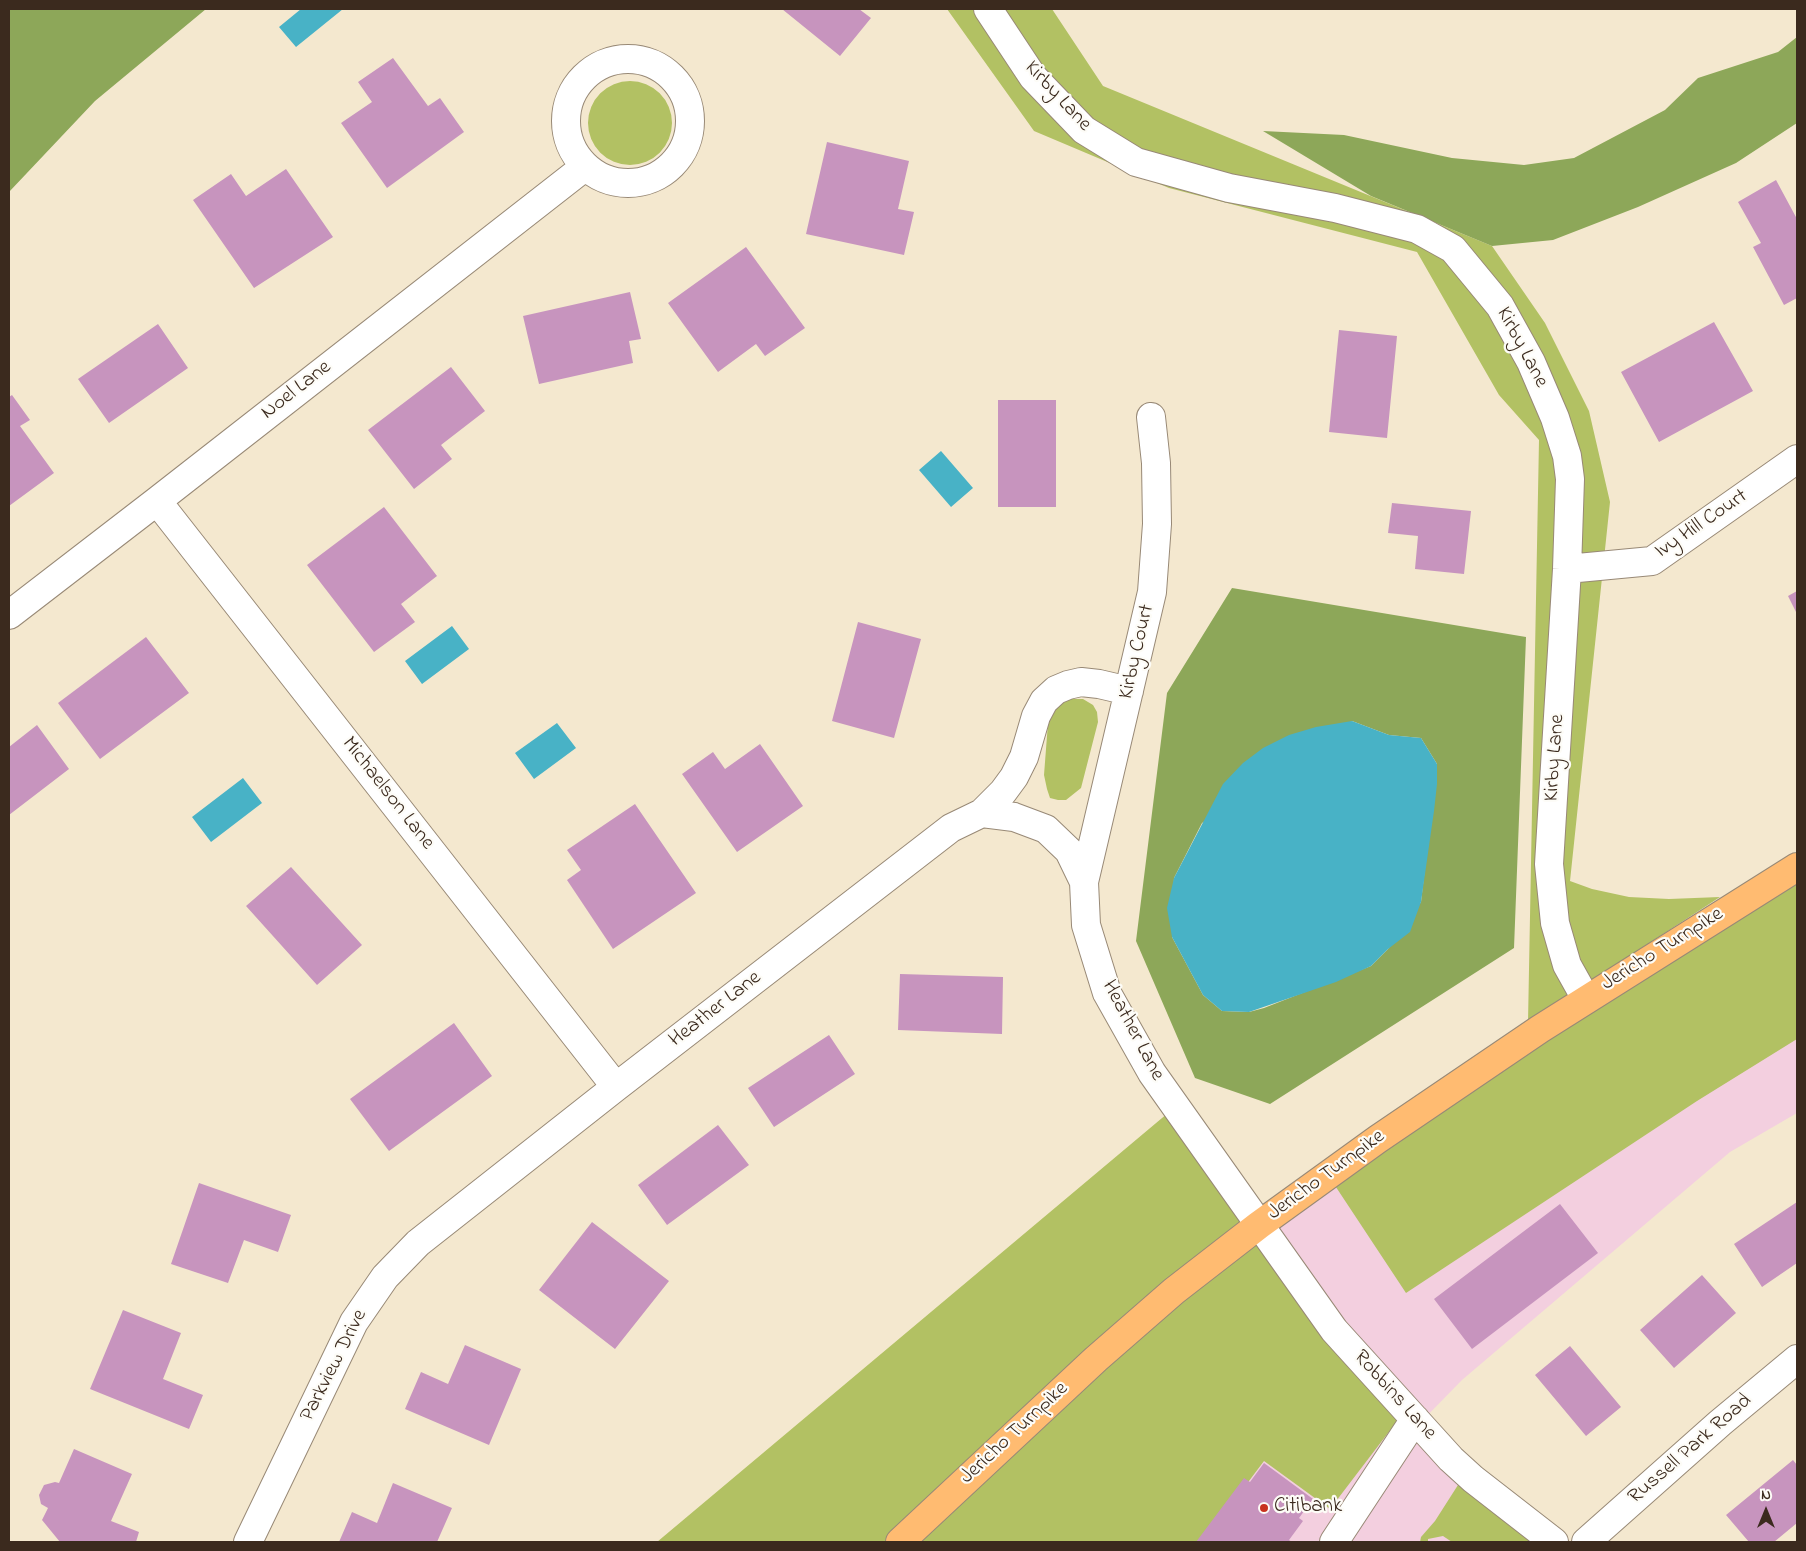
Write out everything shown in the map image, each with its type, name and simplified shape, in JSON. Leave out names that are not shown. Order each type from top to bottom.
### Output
[{"type":"main road","name":"Jericho Turnpike","points":[[900,1542],[1096,1359],[1174,1291],[1259,1225],[1378,1139],[1586,999],[1797,867]]},
{"type":"street","name":"Kirby Lane","points":[[988,9],[1033,77],[1084,130],[1136,162],[1230,188],[1335,208],[1417,229],[1453,249],[1500,306],[1531,362],[1555,418],[1567,456],[1570,479],[1567,569],[1549,864],[1555,923],[1567,964],[1586,999]]},
{"type":"street","points":[[618,60],[638,60],[656,66],[672,77],[684,96],[690,116],[688,138],[679,157],[664,172],[644,182],[622,183],[601,178],[584,166],[572,150],[566,131],[566,112],[572,93],[584,77],[600,66],[618,60]]},
{"type":"street","name":"Noel Lane","points":[[9,615],[584,166]]},
{"type":"street","name":"Kirby Court","points":[[1084,882],[1152,592],[1157,524],[1156,463],[1151,417]]},
{"type":"street","name":"Ivy Hill Court","points":[[1567,569],[1652,561],[1797,459]]},
{"type":"street","name":"Michaelson Lane","points":[[157,501],[616,1087]]},
{"type":"street","name":"Heather Lane","points":[[455,1214],[951,828],[982,813],[1003,792],[1014,777],[1024,757],[1036,716],[1044,700],[1056,690],[1081,682],[1129,691]]},
{"type":"street","name":"Heather Lane","points":[[982,813],[1014,817],[1046,829],[1069,851],[1084,882],[1086,925],[1107,993],[1152,1073],[1259,1225]]},
{"type":"street","name":"Parkview Drive","points":[[248,1542],[354,1322],[385,1277],[418,1243],[455,1214]]},
{"type":"street","name":"Robbins Lane","points":[[1259,1225],[1334,1330],[1451,1459],[1473,1479],[1554,1542]]},
{"type":"street","name":"Russell Park Road","points":[[1586,1542],[1720,1423],[1797,1359]]},
{"type":"street","points":[[1334,1542],[1416,1420]]},
{"type":"shaded area","points":[[1797,857],[1797,1113],[1730,1152],[1462,1380],[1417,1426],[1554,1542],[892,1542],[1145,1321]]},
{"type":"green space","points":[[9,9],[206,9],[95,101],[9,192]]},
{"type":"green space","points":[[947,9],[1052,9],[1103,86],[1492,246],[1545,323],[1589,411],[1610,502],[1570,881],[1592,889],[1629,897],[1669,899],[1720,897],[1528,1022],[1539,440],[1499,395],[1417,252],[1169,188],[1034,131]]},
{"type":"green space","points":[[1797,37],[1797,123],[1736,163],[1638,207],[1553,240],[1492,246],[1371,196],[1263,131],[1344,135],[1452,158],[1524,165],[1574,158],[1665,110],[1698,78],[1778,52]]},
{"type":"green space","points":[[630,81],[646,84],[660,93],[669,107],[672,123],[669,139],[660,153],[646,162],[630,165],[614,162],[600,153],[591,139],[588,123],[591,107],[600,93],[614,84]]},
{"type":"green space","points":[[1232,588],[1526,637],[1514,948],[1270,1104],[1195,1078],[1136,941],[1167,693]],"holes":[[[1352,721],[1389,735],[1421,738],[1437,764],[1421,902],[1388,949],[1371,966],[1264,1008],[1249,1012],[1222,1011],[1203,995],[1172,937],[1174,878],[1202,823]]]},
{"type":"green space","points":[[1067,699],[1083,699],[1093,705],[1097,712],[1098,722],[1081,788],[1066,800],[1058,800],[1050,798],[1044,775],[1048,723],[1054,709]]},
{"type":"green space","points":[[1797,870],[1797,1039],[1697,1101],[1406,1293],[1328,1175]]},
{"type":"green space","points":[[1168,1113],[1246,1227],[895,1542],[657,1542]]},
{"type":"green space","points":[[1257,1230],[1404,1412],[1330,1509],[1264,1461],[1203,1542],[902,1542]]},
{"type":"green space","points":[[1465,1474],[1558,1542],[1452,1542],[1443,1536],[1428,1539],[1428,1542],[1420,1542],[1421,1537],[1435,1521]]},
{"type":"water","points":[[301,9],[343,9],[296,47],[279,27]]},
{"type":"water","points":[[941,451],[973,488],[951,507],[919,470]]},
{"type":"water","points":[[452,626],[469,649],[422,684],[405,661]]},
{"type":"water","points":[[1352,721],[1389,735],[1421,738],[1437,764],[1434,811],[1421,902],[1410,932],[1388,949],[1371,966],[1336,982],[1249,1012],[1222,1011],[1203,995],[1172,937],[1167,908],[1174,878],[1223,784],[1243,763],[1263,748],[1289,735],[1316,727]]},
{"type":"water","points":[[557,723],[576,748],[534,779],[515,753]]},
{"type":"water","points":[[243,778],[262,803],[211,842],[192,817]]},
{"type":"building","points":[[782,9],[859,9],[871,18],[840,56]]},
{"type":"building","points":[[393,58],[428,106],[440,98],[464,132],[387,188],[341,123],[372,102],[358,82]]},
{"type":"building","points":[[827,142],[909,161],[898,209],[914,212],[904,255],[806,234]]},
{"type":"building","points":[[286,169],[333,237],[254,288],[193,200],[231,174],[246,196]]},
{"type":"building","points":[[1776,180],[1797,219],[1797,298],[1784,305],[1753,247],[1761,243],[1738,202]]},
{"type":"building","points":[[746,247],[805,328],[765,356],[756,344],[718,372],[668,303]]},
{"type":"building","points":[[630,292],[641,339],[629,341],[633,363],[539,384],[523,316]]},
{"type":"building","points":[[1714,322],[1753,391],[1659,442],[1621,372]]},
{"type":"building","points":[[158,324],[188,368],[109,423],[78,379]]},
{"type":"building","points":[[1339,330],[1397,336],[1387,438],[1329,432]]},
{"type":"building","points":[[451,367],[485,411],[441,445],[452,459],[414,489],[368,430]]},
{"type":"building","points":[[12,395],[30,420],[20,426],[54,473],[9,506],[9,397]]},
{"type":"building","points":[[998,400],[1056,400],[1056,507],[998,507]]},
{"type":"building","points":[[1392,503],[1471,511],[1464,574],[1415,569],[1418,536],[1388,533]]},
{"type":"building","points":[[384,507],[437,576],[401,604],[415,622],[374,652],[307,565]]},
{"type":"building","points":[[1797,591],[1797,614],[1788,596]]},
{"type":"building","points":[[858,622],[921,639],[894,738],[832,721]]},
{"type":"building","points":[[146,637],[189,693],[100,759],[58,703]]},
{"type":"building","points":[[37,725],[69,769],[9,815],[9,747]]},
{"type":"building","points":[[760,744],[803,806],[737,852],[682,774],[713,752],[725,769]]},
{"type":"building","points":[[635,804],[696,893],[613,949],[567,880],[581,870],[567,850]]},
{"type":"building","points":[[291,867],[362,945],[317,985],[246,906]]},
{"type":"building","points":[[900,974],[1003,977],[1002,1034],[898,1030]]},
{"type":"building","points":[[454,1023],[492,1076],[389,1151],[350,1099]]},
{"type":"building","points":[[829,1035],[855,1074],[774,1127],[748,1088]]},
{"type":"building","points":[[718,1125],[749,1165],[667,1225],[638,1185]]},
{"type":"building","points":[[199,1183],[291,1215],[278,1252],[244,1240],[228,1283],[171,1264]]},
{"type":"building","points":[[1797,1202],[1797,1263],[1762,1287],[1734,1244]]},
{"type":"building","points":[[1560,1204],[1598,1253],[1472,1349],[1434,1299]]},
{"type":"building","points":[[592,1222],[669,1281],[615,1349],[539,1290]]},
{"type":"building","points":[[1702,1275],[1736,1313],[1674,1368],[1640,1330]]},
{"type":"building","points":[[123,1310],[181,1333],[163,1379],[203,1395],[189,1429],[90,1389]]},
{"type":"building","points":[[465,1345],[521,1369],[489,1445],[405,1409],[421,1372],[448,1384]]},
{"type":"building","points":[[1570,1346],[1621,1407],[1586,1436],[1535,1375]]},
{"type":"building","points":[[74,1449],[132,1474],[111,1521],[139,1532],[136,1542],[60,1542],[42,1520],[48,1508],[41,1504],[39,1495],[44,1485],[55,1482],[59,1483]]},
{"type":"building","points":[[1793,1460],[1797,1465],[1797,1523],[1774,1542],[1749,1542],[1726,1515]]},
{"type":"building","name":"Citibank","points":[[1264,1463],[1313,1499],[1299,1518],[1303,1521],[1289,1540],[1292,1542],[1196,1542],[1244,1478],[1250,1482]]},
{"type":"building","points":[[393,1483],[452,1508],[437,1542],[339,1542],[352,1512],[377,1523]]},
{"type":"place","name":"Citibank","points":[[1264,1508]]}]
